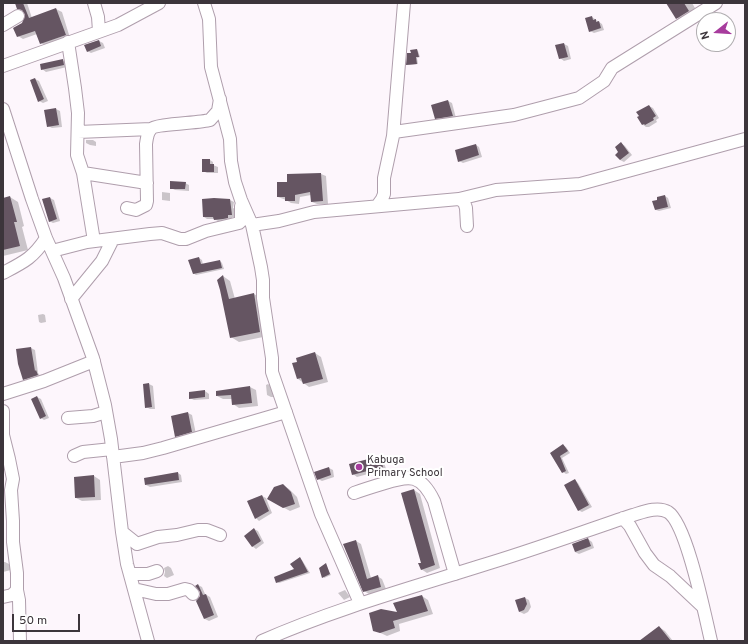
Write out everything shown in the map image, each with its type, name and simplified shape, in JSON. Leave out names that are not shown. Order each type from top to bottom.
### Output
[{"type":"street","points":[[94,3],[98,17],[99,31]]},
{"type":"street","points":[[3,66],[118,25],[159,3]]},
{"type":"street","points":[[204,3],[208,19],[211,67],[230,138],[231,161],[235,182],[252,225],[263,280],[263,298],[272,358],[272,372],[321,514],[360,603]]},
{"type":"street","points":[[377,206],[384,194],[384,178],[394,132],[404,3]]},
{"type":"street","points":[[394,132],[514,115],[579,98],[604,81],[612,68],[672,32],[716,3]]},
{"type":"street","points":[[3,25],[18,16]]},
{"type":"street","points":[[68,42],[75,88],[78,132],[77,155],[83,173],[94,241]]},
{"type":"street","points":[[78,132],[151,128],[156,125],[210,120],[218,111],[220,98]]},
{"type":"street","points":[[3,109],[46,238],[64,278],[94,361],[106,412],[113,453],[122,532],[130,574],[148,641]]},
{"type":"street","points":[[127,208],[136,210],[146,205],[148,195],[147,136],[151,128]]},
{"type":"street","points":[[252,225],[279,221],[314,212],[459,199],[496,190],[580,184],[745,139]]},
{"type":"street","points":[[83,173],[147,183]]},
{"type":"street","points":[[459,199],[464,202],[466,208],[467,226]]},
{"type":"street","points":[[52,251],[94,241],[162,233],[180,239],[186,239],[206,230],[241,222],[241,200]]},
{"type":"street","points":[[3,279],[7,270],[27,261],[35,254],[46,238]]},
{"type":"street","points":[[71,299],[102,261],[113,239]]},
{"type":"street","points":[[3,394],[44,381],[94,361]]},
{"type":"street","points":[[3,411],[3,435],[12,479],[8,540],[17,573],[17,590],[20,600],[20,641]]},
{"type":"street","points":[[68,418],[93,416],[106,412]]},
{"type":"street","points":[[74,456],[83,452],[143,453],[286,412]]},
{"type":"street","points":[[354,493],[408,477],[421,482],[429,490],[434,501],[455,574]]},
{"type":"street","points":[[3,507],[11,496]]},
{"type":"street","points":[[262,641],[292,628],[360,603],[525,552],[650,510],[668,512],[676,520],[680,528],[689,553],[712,641]]},
{"type":"street","points":[[623,518],[630,526],[645,553],[654,565],[670,576],[703,607]]},
{"type":"street","points":[[122,532],[137,544],[158,537],[177,535],[198,530],[207,530],[220,535]]},
{"type":"street","points":[[130,574],[148,574],[158,571]]},
{"type":"street","points":[[134,589],[156,594],[168,594],[185,589],[189,590],[193,594]]},
{"type":"street","points":[[3,597],[12,595],[17,590]]},
{"type":"street","points":[[138,641],[141,613]]},
{"type":"building","points":[[15,3],[23,3],[29,18],[56,8],[66,35],[40,44],[35,31],[17,37],[13,28],[22,23],[25,15],[22,10],[17,9]]},
{"type":"building","points":[[666,3],[684,3],[689,11],[676,19]]},
{"type":"building","points":[[592,16],[593,20],[596,19],[596,22],[599,21],[601,28],[589,32],[585,18]]},
{"type":"building","points":[[99,40],[101,46],[87,52],[84,45]]},
{"type":"building","points":[[564,43],[568,57],[559,59],[555,45]]},
{"type":"building","points":[[417,49],[419,57],[416,57],[417,64],[406,65],[407,53],[411,53],[410,50]]},
{"type":"building","points":[[63,59],[64,65],[41,70],[40,64]]},
{"type":"building","points":[[35,78],[44,99],[38,102],[30,80]]},
{"type":"building","points":[[448,100],[453,116],[435,119],[431,105]]},
{"type":"building","points":[[649,105],[656,116],[653,118],[654,120],[642,125],[636,112]]},
{"type":"building","points":[[56,108],[59,125],[47,127],[44,110]]},
{"type":"building","points":[[621,142],[629,153],[620,160],[615,155],[618,152],[615,147]]},
{"type":"building","points":[[476,144],[479,155],[458,162],[455,150]]},
{"type":"building","points":[[202,159],[210,159],[210,164],[214,164],[214,172],[202,172]]},
{"type":"building","points":[[321,173],[323,201],[311,202],[310,192],[295,195],[295,201],[285,201],[285,197],[277,197],[277,182],[287,182],[287,174]]},
{"type":"building","points":[[170,181],[186,182],[185,189],[170,189]]},
{"type":"building","points":[[665,195],[668,207],[655,210],[652,201],[657,200],[657,197]]},
{"type":"building","points":[[10,196],[17,222],[14,222],[20,246],[3,250],[3,198]]},
{"type":"building","points":[[50,197],[57,219],[49,222],[42,199]]},
{"type":"building","points":[[202,199],[230,199],[232,215],[228,215],[228,218],[214,220],[213,217],[203,217]]},
{"type":"building","points":[[199,257],[201,264],[220,260],[222,268],[193,274],[188,260]]},
{"type":"building","points":[[223,275],[229,299],[254,293],[260,332],[230,338],[217,280]]},
{"type":"building","points":[[31,347],[35,371],[36,370],[38,375],[23,380],[18,364],[16,349]]},
{"type":"building","points":[[315,352],[323,379],[303,384],[301,378],[297,379],[292,363],[297,362],[296,358]]},
{"type":"building","points":[[149,383],[152,407],[145,408],[143,384]]},
{"type":"building","points":[[250,386],[252,403],[232,405],[231,395],[216,396],[216,391]]},
{"type":"building","points":[[205,390],[205,397],[189,399],[189,392]]},
{"type":"building","points":[[37,396],[46,416],[40,419],[31,399]]},
{"type":"building","points":[[188,412],[192,432],[175,437],[171,416]]},
{"type":"building","points":[[563,444],[568,451],[560,456],[566,471],[562,473],[550,453]]},
{"type":"building","points":[[380,456],[383,467],[352,475],[349,464]]},
{"type":"building","points":[[329,467],[331,475],[317,480],[314,472]]},
{"type":"building","points":[[178,472],[179,480],[145,485],[144,478]]},
{"type":"building","points":[[94,475],[95,497],[75,498],[74,477]]},
{"type":"building","points":[[575,479],[589,505],[578,511],[564,485]]},
{"type":"building","points":[[283,484],[291,492],[295,504],[283,508],[267,499],[274,487]]},
{"type":"building","points":[[414,489],[435,565],[421,570],[418,563],[421,563],[401,493]]},
{"type":"building","points":[[262,495],[269,511],[255,519],[247,501]]},
{"type":"building","points":[[254,528],[261,541],[252,547],[244,536]]},
{"type":"building","points":[[588,538],[591,546],[575,552],[572,544]]},
{"type":"building","points":[[356,540],[367,579],[378,575],[381,587],[363,592],[343,544]]},
{"type":"building","points":[[300,557],[308,572],[276,583],[274,577],[294,569],[290,564]]},
{"type":"building","points":[[326,563],[330,574],[322,578],[319,568]]},
{"type":"building","points":[[198,584],[203,595],[206,594],[214,615],[204,619],[196,601],[200,596],[200,592],[195,586]]},
{"type":"building","points":[[422,595],[428,611],[393,621],[395,628],[380,633],[373,631],[369,613],[381,609],[397,612],[393,603]]},
{"type":"building","points":[[525,597],[527,604],[524,610],[519,612],[515,600]]},
{"type":"building","points":[[659,626],[671,641],[639,641]]},
{"type":"place","name":"Kabuga Primary School","points":[[359,467]]}]
